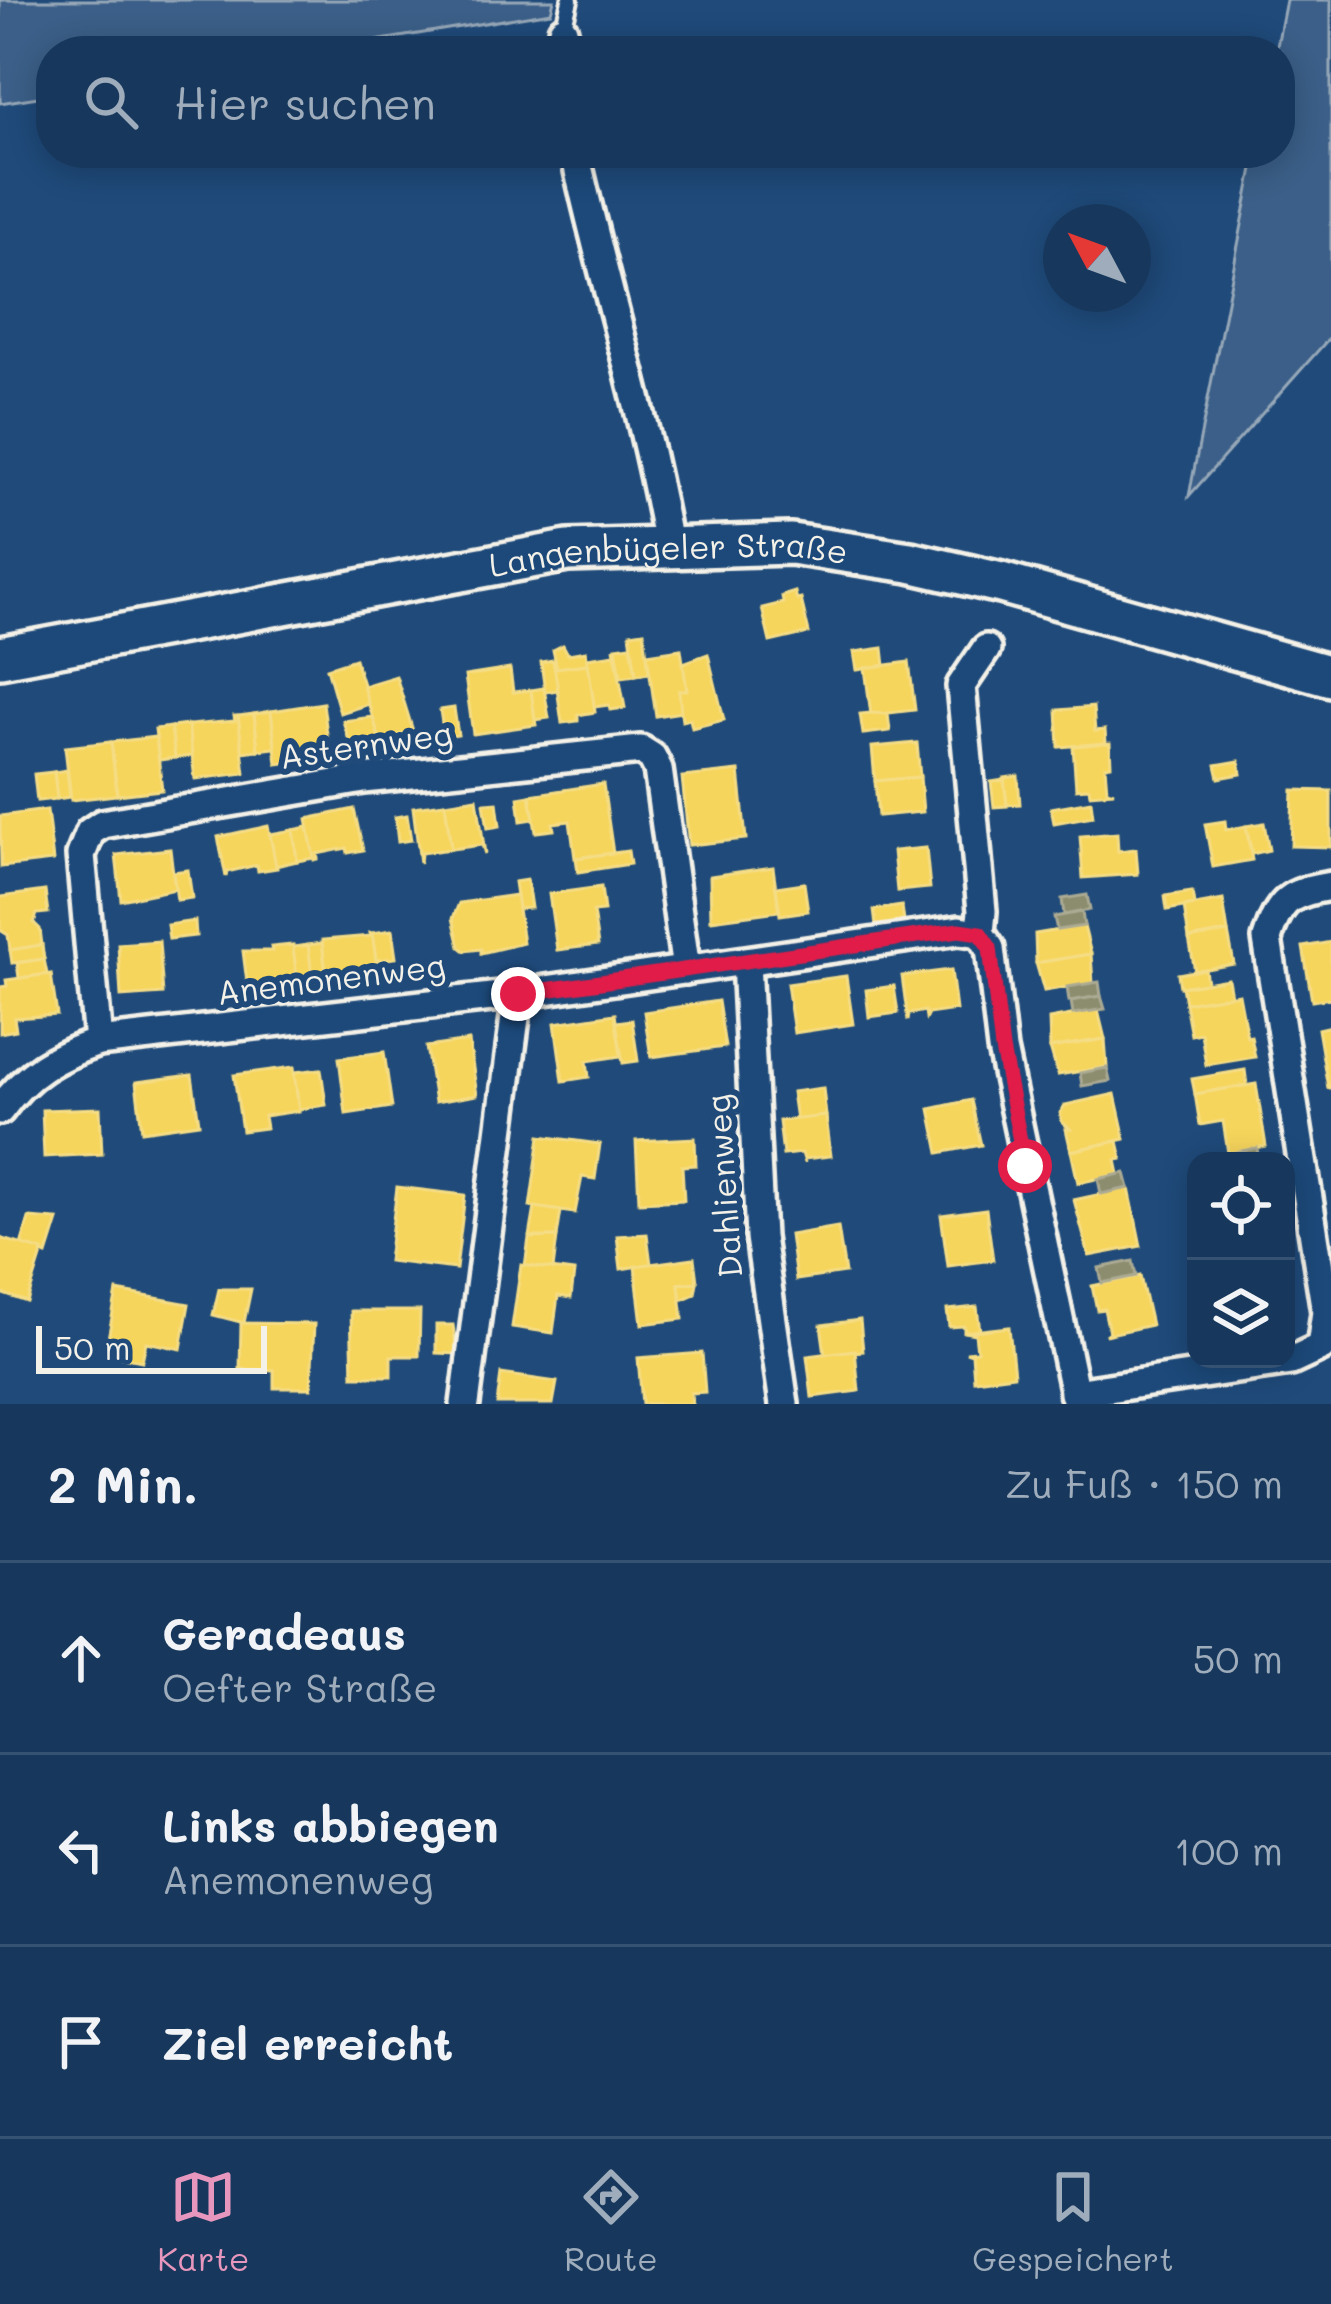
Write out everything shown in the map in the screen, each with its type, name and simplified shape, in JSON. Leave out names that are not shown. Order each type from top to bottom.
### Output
[{"type":"main road","name":"Langenbügeler Straße","points":[[0,658],[568,551],[791,544],[910,562],[1001,583],[1331,676]]},
{"type":"street","points":[[577,168],[601,272],[650,443],[668,545]]},
{"type":"street","points":[[986,650],[961,686],[982,910],[980,933],[990,948],[1002,1049],[1076,1398],[1291,1361],[1321,1347],[1326,1312],[1267,939],[1277,908],[1301,891],[1331,886]]},
{"type":"street","name":"Asternweg","points":[[98,1042],[80,855],[90,832],[102,824],[364,779],[641,750],[658,769],[686,970]]},
{"type":"street","name":"Anemonenweg","points":[[0,1110],[42,1066],[98,1042],[518,994],[959,930],[980,933]]},
{"type":"street","name":"Dahlienweg","points":[[746,962],[760,1237],[784,1404]]},
{"type":"street","points":[[465,1404],[518,994]]},
{"type":"lane","points":[[564,36],[570,0]]},
{"type":"shaded area","points":[[0,0],[554,0],[551,12],[406,36],[36,36],[36,97],[0,103]]},
{"type":"shaded area","points":[[1286,0],[1331,0],[1331,336],[1189,496],[1253,168],[1295,168],[1295,36],[1279,36]]},
{"type":"building: Wohnen","points":[[795,592],[809,633],[770,642],[762,608],[783,603],[782,596]]},
{"type":"building: Wohnen","points":[[644,631],[649,673],[636,675],[630,633]]},
{"type":"building: Wohnen","points":[[563,645],[568,654],[586,651],[588,664],[557,668],[553,650]]},
{"type":"building: Wohnen","points":[[631,645],[636,675],[621,677],[616,647]]},
{"type":"building: Wohnen","points":[[614,647],[625,708],[594,707],[587,658],[615,654]]},
{"type":"building: Wohnen","points":[[883,648],[885,666],[857,670],[854,652]]},
{"type":"building: Wohnen","points":[[681,649],[687,690],[679,691],[682,712],[656,716],[647,654]]},
{"type":"building: Wohnen","points":[[708,654],[724,720],[692,728],[690,719],[682,721],[679,691],[687,690],[683,663]]},
{"type":"building: Wohnen","points":[[355,659],[369,704],[340,713],[327,668]]},
{"type":"building: Wohnen","points":[[553,660],[557,668],[588,664],[595,712],[562,723]]},
{"type":"building: Wohnen","points":[[553,660],[558,690],[545,692],[541,662]]},
{"type":"building: Wohnen","points":[[909,662],[915,710],[871,715],[865,668]]},
{"type":"building: Wohnen","points":[[510,669],[513,692],[531,690],[536,725],[473,734],[465,676]]},
{"type":"building: Wohnen","points":[[396,676],[413,731],[380,741],[363,686]]},
{"type":"building: Wohnen","points":[[544,688],[549,718],[535,720],[531,690]]},
{"type":"building: Wohnen","points":[[323,703],[330,757],[277,764],[271,711]]},
{"type":"building: Wohnen","points":[[1093,707],[1095,731],[1105,730],[1106,743],[1059,747],[1057,710]]},
{"type":"building: Wohnen","points":[[454,708],[458,735],[444,737],[440,710]]},
{"type":"building: Wohnen","points":[[271,711],[275,748],[258,750],[254,714]]},
{"type":"building: Wohnen","points":[[254,714],[258,750],[242,752],[238,716]]},
{"type":"building: Wohnen","points":[[860,714],[888,714],[890,731],[863,734]]},
{"type":"building: Wohnen","points":[[238,716],[245,773],[195,779],[188,725],[235,721]]},
{"type":"building: Wohnen","points":[[373,717],[380,741],[352,750],[343,721]]},
{"type":"building: Wohnen","points":[[188,725],[192,756],[175,758],[171,727]]},
{"type":"building: Wohnen","points":[[171,727],[175,758],[159,760],[155,729]]},
{"type":"building: Wohnen","points":[[156,737],[162,790],[117,795],[111,742]]},
{"type":"building: Wohnen","points":[[111,742],[117,795],[71,800],[65,747]]},
{"type":"building: Wohnen","points":[[917,743],[920,777],[875,781],[872,747]]},
{"type":"building: Wohnen","points":[[1110,743],[1111,765],[1105,766],[1107,790],[1114,792],[1090,794],[1089,788],[1076,789],[1073,746]]},
{"type":"building: Wohnen","points":[[1239,761],[1241,774],[1219,778],[1216,765]]},
{"type":"building: Wohnen","points":[[67,770],[70,797],[57,799],[54,772]]},
{"type":"building: Wohnen","points":[[739,771],[746,839],[689,845],[682,777]]},
{"type":"building: Wohnen","points":[[54,772],[57,799],[37,801],[34,774]]},
{"type":"building: Wohnen","points":[[1018,776],[1020,804],[1007,805],[1004,778]]},
{"type":"building: Wohnen","points":[[920,777],[923,812],[878,816],[875,781]]},
{"type":"building: Wohnen","points":[[1004,780],[1007,806],[994,807],[991,782]]},
{"type":"building: Wohnen","points":[[603,784],[613,853],[575,858],[570,821],[553,823],[554,830],[536,832],[530,795]]},
{"type":"building: Wohnen","points":[[1293,790],[1331,791],[1331,847],[1291,846]]},
{"type":"building: Wohnen","points":[[530,795],[534,819],[521,821],[518,797]]},
{"type":"building: Wohnen","points":[[477,798],[485,854],[482,845],[451,849],[445,803]]},
{"type":"building: Wohnen","points":[[1091,801],[1093,816],[1054,823],[1051,808]]},
{"type":"building: Wohnen","points":[[497,802],[500,826],[488,828],[484,803]]},
{"type":"building: Wohnen","points":[[445,803],[451,849],[421,853],[420,863],[413,807]]},
{"type":"building: Wohnen","points":[[354,809],[363,850],[317,854],[314,860],[307,819]]},
{"type":"building: Wohnen","points":[[47,810],[53,861],[1,867],[0,816]]},
{"type":"building: Wohnen","points":[[407,815],[411,840],[398,842],[395,817]]},
{"type":"building: Wohnen","points":[[1225,821],[1226,830],[1246,826],[1252,860],[1213,867],[1205,824]]},
{"type":"building: Wohnen","points":[[1264,823],[1269,850],[1252,854],[1246,826]]},
{"type":"building: Wohnen","points":[[268,826],[277,868],[258,871],[257,865],[227,872],[226,877],[218,837]]},
{"type":"building: Wohnen","points":[[308,827],[314,858],[297,861],[293,830]]},
{"type":"building: Wohnen","points":[[293,830],[297,861],[276,866],[270,834]]},
{"type":"building: Wohnen","points":[[1117,833],[1118,851],[1136,849],[1138,874],[1083,878],[1080,836]]},
{"type":"building: Wohnen","points":[[926,848],[930,888],[897,891],[893,851]]},
{"type":"building: Wohnen","points":[[170,849],[175,889],[121,900],[116,855]]},
{"type":"building: Wohnen","points":[[628,851],[630,864],[578,872],[576,858]]},
{"type":"building: Wohnen","points":[[773,867],[779,911],[711,920],[710,876]]},
{"type":"building: Wohnen","points":[[188,870],[192,898],[177,900],[173,872]]},
{"type":"building: Wohnen","points":[[527,880],[531,908],[518,909],[514,882]]},
{"type":"building: Wohnen","points":[[804,883],[808,911],[780,915],[776,887]]},
{"type":"building: Wohnen","points":[[601,887],[604,911],[593,912],[598,945],[557,950],[549,894]]},
{"type":"building: Wohnen","points":[[45,891],[48,913],[37,914],[34,923],[42,945],[10,950],[8,935],[0,930],[0,897]]},
{"type":"building: Wohnen","points":[[1192,892],[1194,905],[1167,910],[1165,896]]},
{"type":"building: Wohnen","points":[[516,895],[523,943],[481,953],[481,949],[460,947],[453,918],[459,903]]},
{"type":"building: Wohnen","points":[[1223,900],[1228,932],[1189,939],[1184,907]]},
{"type":"building: Wohnen","points":[[902,906],[904,922],[876,926],[874,910]]},
{"type":"building: Wohnen","points":[[195,921],[196,936],[169,939],[167,925]]},
{"type":"building: Wohnen","points":[[1084,926],[1091,954],[1036,963],[1035,934]]},
{"type":"building: Wohnen","points":[[392,930],[396,958],[376,960],[372,933]]},
{"type":"building: Wohnen","points":[[1228,932],[1234,964],[1195,971],[1189,939]]},
{"type":"building: Wohnen","points":[[370,933],[378,974],[327,981],[322,940]]},
{"type":"building: Wohnen","points":[[159,941],[163,994],[121,997],[118,944]]},
{"type":"building: Wohnen","points":[[1331,942],[1331,998],[1312,1001],[1303,947]]},
{"type":"building: Wohnen","points":[[322,943],[327,981],[313,983],[308,945]]},
{"type":"building: Wohnen","points":[[42,945],[44,959],[12,963],[10,950]]},
{"type":"building: Wohnen","points":[[293,945],[298,985],[248,991],[243,951]]},
{"type":"building: Wohnen","points":[[308,945],[313,983],[298,985],[293,947]]},
{"type":"building: Wohnen","points":[[1091,954],[1093,983],[1044,991],[1036,963]]},
{"type":"building: Wohnen","points":[[44,959],[47,974],[19,978],[17,963]]},
{"type":"building: Wohnen","points":[[1205,969],[1207,983],[1180,987],[1178,974]]},
{"type":"building: Wohnen","points":[[951,970],[956,1010],[926,1018],[925,1011],[909,1014],[908,1021],[902,976]]},
{"type":"building: Wohnen","points":[[51,974],[57,1015],[14,1018],[16,1030],[0,1033],[0,987],[7,986],[6,980]]},
{"type":"building: Wohnen","points":[[846,976],[853,1024],[794,1033],[787,984]]},
{"type":"building: Wohnen","points":[[1228,979],[1231,996],[1185,1003],[1182,987]]},
{"type":"building: Wohnen","points":[[894,986],[898,1013],[869,1017],[866,990]]},
{"type":"building: Wohnen","points":[[1239,994],[1255,1057],[1206,1065],[1201,1033],[1191,1035],[1185,1003]]},
{"type":"building: Wohnen","points":[[718,1001],[725,1047],[651,1057],[644,1012]]},
{"type":"building: Wohnen","points":[[1098,1010],[1105,1039],[1050,1048],[1049,1019]]},
{"type":"building: Wohnen","points":[[615,1014],[621,1056],[587,1061],[589,1077],[563,1081],[555,1023]]},
{"type":"building: Wohnen","points":[[632,1020],[638,1061],[623,1063],[616,1022]]},
{"type":"building: Wohnen","points":[[1331,1026],[1331,1088],[1328,1088],[1318,1029]]},
{"type":"building: Wohnen","points":[[1105,1039],[1107,1067],[1058,1075],[1050,1048]]},
{"type":"building: Wohnen","points":[[469,1041],[477,1095],[435,1102],[426,1047]]},
{"type":"building: Wohnen","points":[[384,1052],[392,1107],[346,1114],[339,1058]]},
{"type":"building: Wohnen","points":[[294,1067],[299,1111],[264,1116],[266,1128],[242,1131],[234,1075]]},
{"type":"building: Wohnen","points":[[321,1069],[326,1105],[299,1109],[294,1072]]},
{"type":"building: Wohnen","points":[[1245,1070],[1247,1085],[1195,1094],[1192,1079]]},
{"type":"building: Wohnen","points":[[192,1075],[199,1123],[142,1131],[136,1082]]},
{"type":"building: Wohnen","points":[[1256,1084],[1266,1146],[1228,1152],[1223,1121],[1200,1125],[1195,1094]]},
{"type":"building: Wohnen","points":[[823,1088],[826,1116],[796,1120],[792,1092]]},
{"type":"building: Wohnen","points":[[1115,1094],[1125,1139],[1071,1151],[1066,1129],[1070,1129],[1060,1113],[1065,1105]]},
{"type":"building: Wohnen","points":[[971,1100],[981,1145],[939,1153],[930,1109]]},
{"type":"building: Wohnen","points":[[100,1108],[102,1154],[44,1157],[42,1110]]},
{"type":"building: Wohnen","points":[[826,1116],[831,1156],[804,1159],[805,1163],[802,1153],[783,1155],[779,1121]]},
{"type":"building: Wohnen","points":[[540,1136],[600,1144],[595,1179],[582,1177],[575,1213],[530,1207]]},
{"type":"building: Wohnen","points":[[695,1138],[696,1165],[682,1166],[684,1200],[639,1202],[636,1141]]},
{"type":"building: Wohnen","points":[[1118,1141],[1119,1174],[1078,1183],[1071,1151]]},
{"type":"building: Wohnen","points":[[397,1187],[465,1195],[456,1269],[388,1261]]},
{"type":"building: Wohnen","points":[[1129,1188],[1141,1246],[1089,1256],[1074,1200]]},
{"type":"building: Wohnen","points":[[535,1207],[561,1211],[557,1237],[530,1237]]},
{"type":"building: Wohnen","points":[[986,1209],[993,1260],[948,1266],[941,1215]]},
{"type":"building: Wohnen","points":[[29,1218],[58,1220],[47,1255],[21,1245]]},
{"type":"building: Wohnen","points":[[838,1227],[845,1273],[796,1280],[790,1235]]},
{"type":"building: Wohnen","points":[[647,1234],[651,1264],[621,1269],[617,1236]]},
{"type":"building: Wohnen","points":[[557,1237],[553,1270],[525,1266],[529,1238]]},
{"type":"building: Wohnen","points":[[0,1238],[43,1251],[27,1302],[0,1293]]},
{"type":"building: Wohnen","points":[[694,1258],[697,1282],[679,1284],[683,1319],[642,1324],[635,1266]]},
{"type":"building: Wohnen","points":[[521,1265],[574,1272],[571,1298],[558,1296],[553,1333],[512,1327]]},
{"type":"building: Wohnen","points":[[1140,1276],[1151,1325],[1105,1335],[1109,1332],[1104,1309],[1097,1310],[1092,1286]]},
{"type":"building: Wohnen","points":[[697,1282],[695,1294],[681,1300],[679,1284]]},
{"type":"building: Wohnen","points":[[219,1289],[251,1289],[244,1323],[213,1315]]},
{"type":"building: Wohnen","points":[[117,1291],[189,1304],[181,1349],[146,1342],[142,1361],[105,1354]]},
{"type":"building: Wohnen","points":[[977,1307],[980,1331],[949,1327],[947,1310]]},
{"type":"building: Wohnen","points":[[351,1311],[420,1311],[419,1356],[391,1356],[391,1376],[353,1376]]},
{"type":"building: Wohnen","points":[[860,1320],[863,1351],[825,1354],[821,1325]]},
{"type":"building: Wohnen","points":[[241,1323],[314,1324],[311,1388],[274,1388],[274,1370],[240,1369]]},
{"type":"building: Wohnen","points":[[436,1325],[453,1325],[457,1354],[436,1353]]},
{"type":"building: Wohnen","points":[[1009,1327],[1014,1375],[974,1380],[972,1354],[966,1352],[977,1351],[975,1334],[964,1332]]},
{"type":"building: Wohnen","points":[[855,1350],[859,1391],[812,1397],[807,1356]]},
{"type":"building: Wohnen","points":[[702,1353],[705,1392],[691,1393],[692,1404],[642,1404],[638,1358]]},
{"type":"building: Wohnen","points":[[501,1374],[557,1382],[553,1404],[497,1404]]},
{"type":"building: Industrie","points":[[1087,895],[1090,910],[1064,915],[1062,899]]},
{"type":"building: Industrie","points":[[1082,912],[1084,926],[1057,930],[1054,917]]},
{"type":"building: Industrie","points":[[1099,982],[1101,996],[1069,1001],[1067,987]]},
{"type":"building: Industrie","points":[[1101,996],[1105,1009],[1073,1014],[1071,1001]]},
{"type":"building: Industrie","points":[[1107,1068],[1110,1081],[1082,1086],[1080,1073]]},
{"type":"building: Industrie","points":[[1125,1173],[1129,1188],[1101,1194],[1098,1179]]},
{"type":"building: Industrie","points":[[1133,1261],[1136,1276],[1102,1283],[1099,1268]]},
{"type":"route","points":[[518,994],[959,930],[980,933],[990,948],[1002,1049],[1025,1166]]}]
